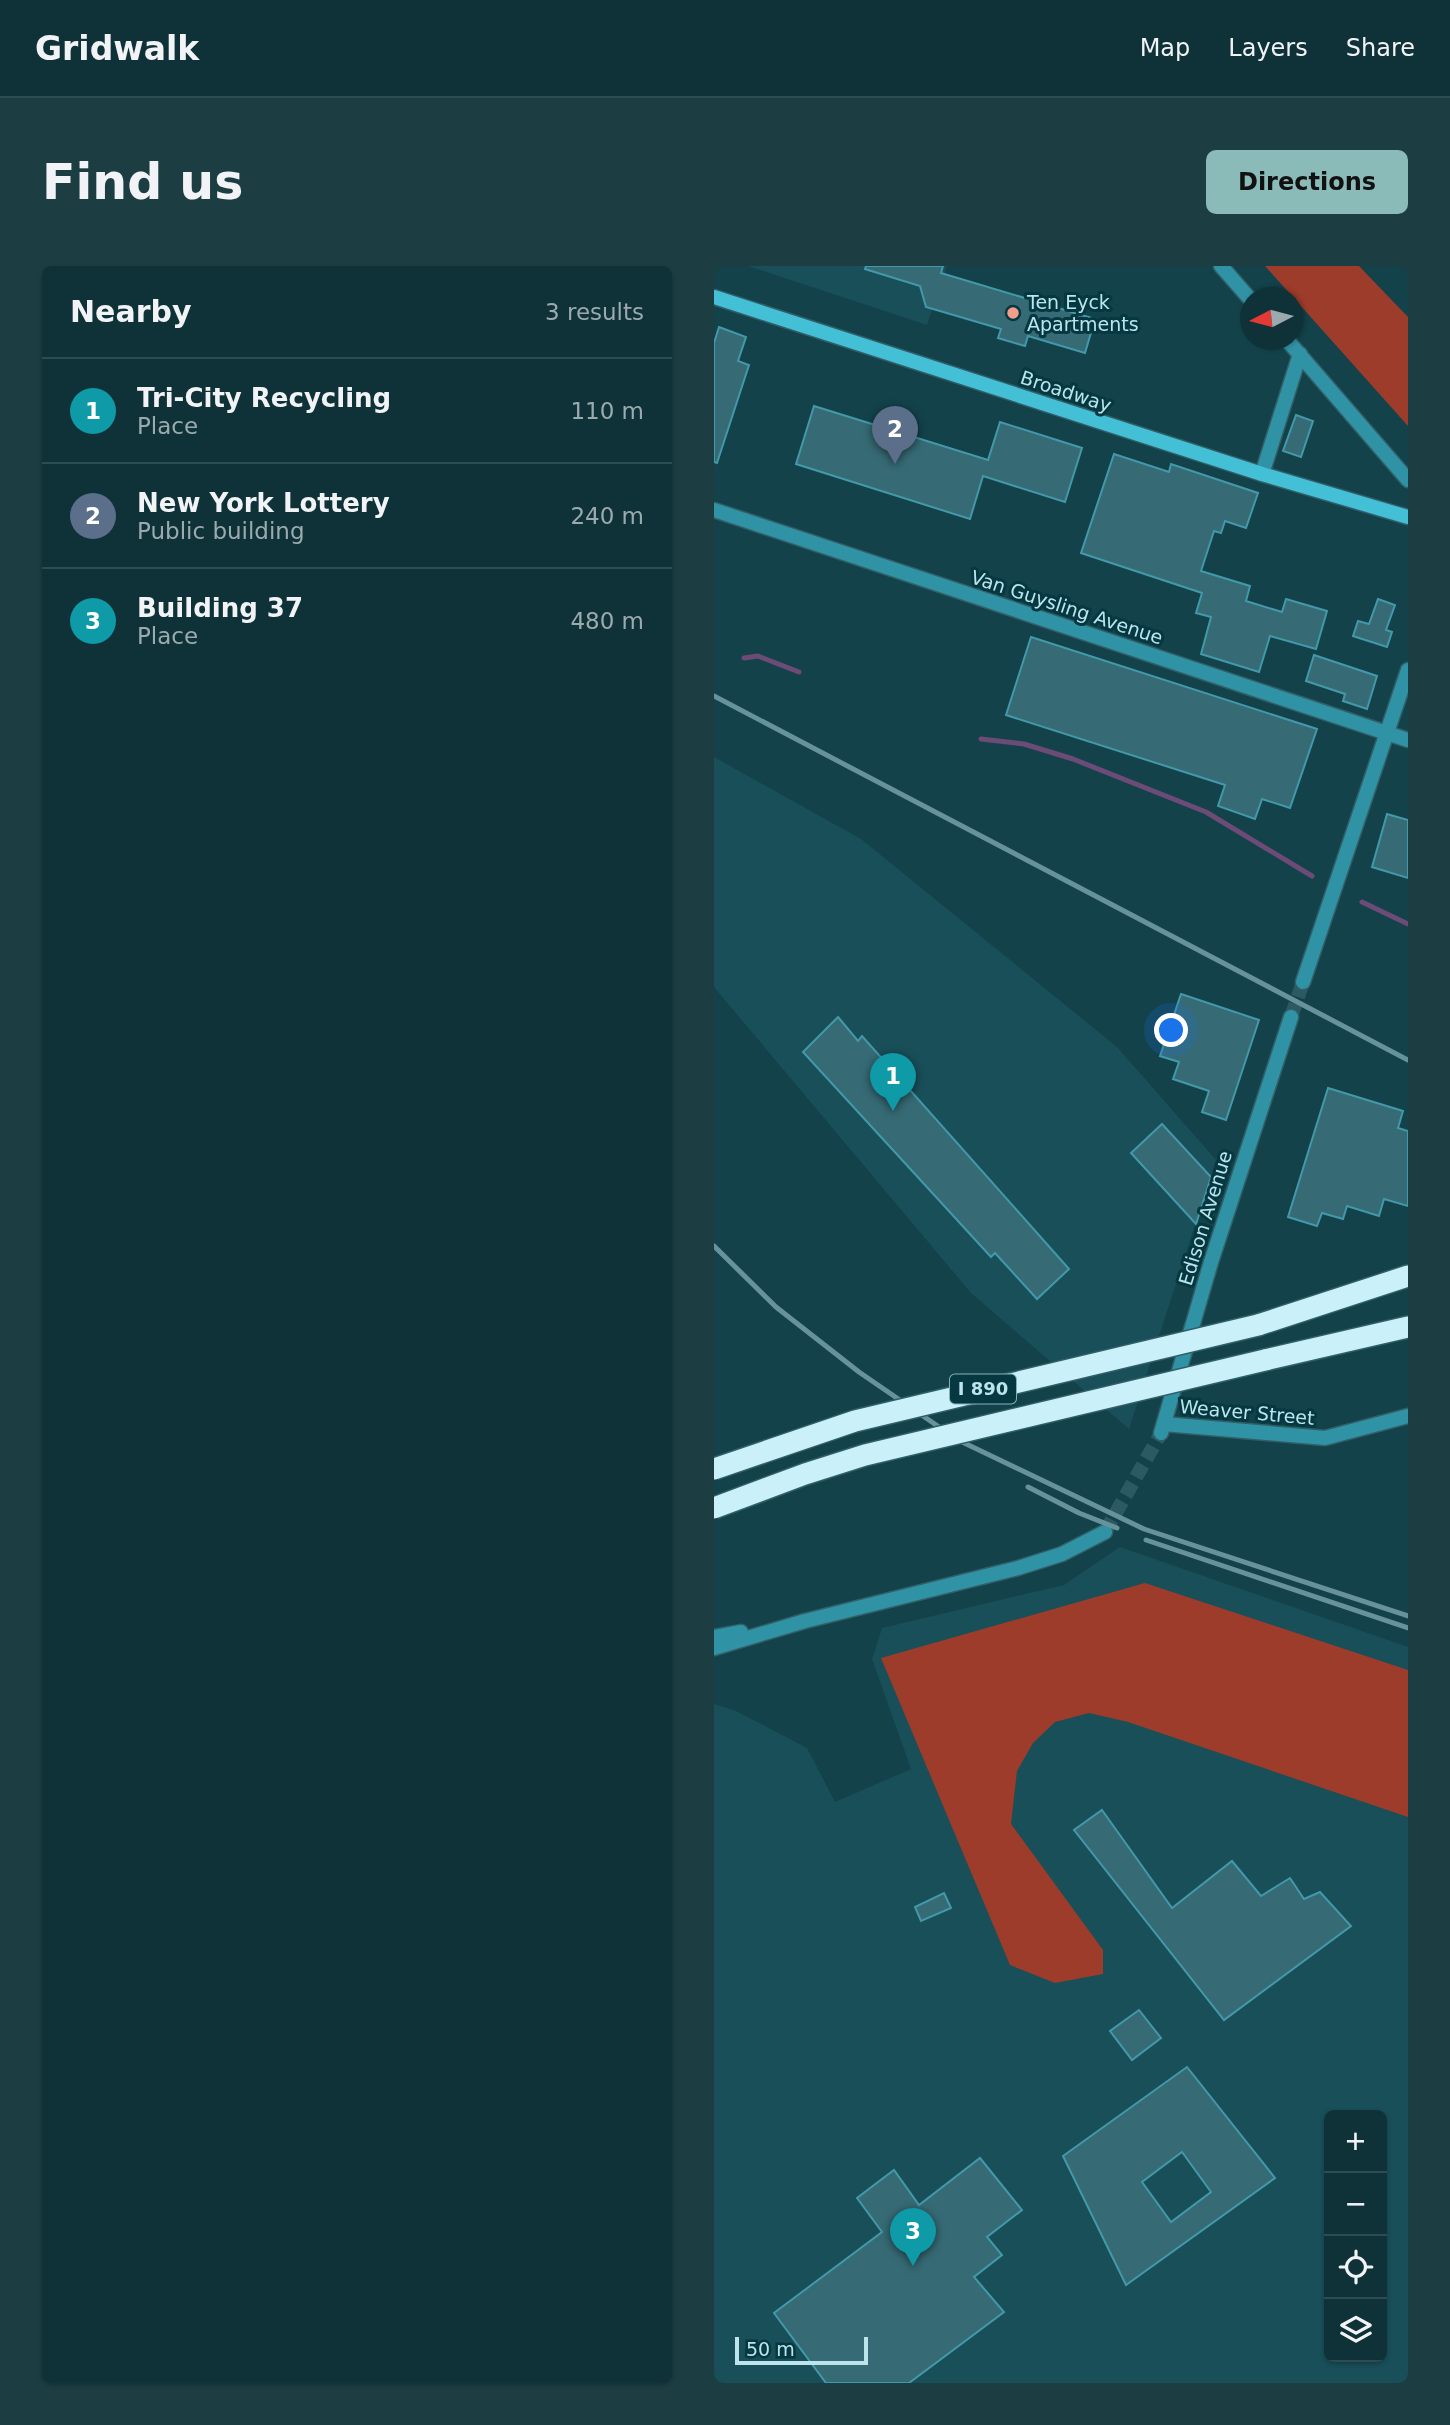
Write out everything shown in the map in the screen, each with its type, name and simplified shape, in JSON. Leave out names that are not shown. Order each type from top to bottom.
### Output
[{"type":"highway","points":[[1258,1325],[1408,1276]]},
{"type":"highway","name":"I 890","points":[[714,1469],[855,1420],[1408,1290]]},
{"type":"highway","name":"I 890","points":[[714,1508],[805,1474],[877,1452],[1408,1327]]},
{"type":"highway","points":[[1265,1360],[1408,1339]]},
{"type":"main road","name":"Broadway","points":[[714,298],[1262,474],[1408,517]]},
{"type":"street","points":[[1221,266],[1240,287]]},
{"type":"street","points":[[1296,350],[1408,480]]},
{"type":"street","points":[[1262,474],[1300,354]]},
{"type":"street","name":"Van Guysling Avenue","points":[[714,510],[1408,740]]},
{"type":"street","points":[[1303,982],[1389,734],[1408,670]]},
{"type":"street","name":"Edison Avenue","points":[[1162,1429],[1211,1262],[1291,1017]]},
{"type":"street","name":"Weaver Street","points":[[1162,1429],[1325,1438],[1408,1416]]},
{"type":"street","points":[[714,1648],[1018,1568],[1062,1554],[1105,1532]]},
{"type":"street","points":[[714,1637],[805,1622]]},
{"type":"shaded area","points":[[748,266],[947,266],[927,325]]},
{"type":"shaded area","points":[[1265,266],[1359,266],[1408,317],[1408,426],[1303,309],[1303,287],[1284,287]]},
{"type":"shaded area","points":[[714,757],[861,839],[1117,1047],[1216,1160],[1129,1429],[971,1293],[714,987]]},
{"type":"shaded area","points":[[1120,1547],[1408,1647],[1408,2383],[714,2383],[714,1704],[736,1711],[807,1748],[835,1802],[911,1769],[872,1659],[882,1628],[1064,1585]]},
{"type":"shaded area","points":[[1145,1583],[1408,1670],[1408,1817],[1128,1722],[1089,1713],[1055,1722],[1033,1743],[1017,1771],[1011,1824],[1103,1950],[1103,1974],[1055,1983],[1010,1965],[881,1658]]},
{"type":"building","name":"Ten Eyck Apartments","points":[[866,266],[943,266],[941,273],[1095,319],[1085,353],[1028,336],[1025,346],[998,338],[1001,329],[926,307],[920,286],[865,269]]},
{"type":"building","points":[[719,327],[746,337],[738,361],[749,365],[717,463],[714,462],[714,343]]},
{"type":"building","points":[[814,406],[988,460],[1000,422],[1082,448],[1065,502],[983,476],[970,519],[796,464]]},
{"type":"building","points":[[1296,415],[1313,421],[1301,457],[1283,451]]},
{"type":"building","points":[[1114,454],[1169,472],[1171,464],[1258,493],[1246,528],[1225,521],[1221,533],[1214,531],[1201,571],[1250,586],[1246,601],[1282,612],[1286,599],[1327,611],[1316,649],[1270,636],[1259,672],[1201,654],[1211,617],[1196,613],[1202,593],[1081,553]]},
{"type":"building","points":[[1378,599],[1395,605],[1386,630],[1392,632],[1387,647],[1353,636],[1358,621],[1369,624]]},
{"type":"building","points":[[1031,637],[1317,729],[1290,808],[1262,799],[1255,819],[1218,806],[1225,785],[1006,715]]},
{"type":"building","points":[[1314,655],[1377,676],[1367,709],[1343,701],[1345,694],[1306,681]]},
{"type":"building","points":[[1387,814],[1408,820],[1408,878],[1372,867]]},
{"type":"building","points":[[1181,994],[1259,1020],[1226,1120],[1202,1112],[1209,1091],[1173,1079],[1179,1062],[1160,1056]]},
{"type":"building","points":[[838,1017],[858,1041],[862,1036],[1069,1269],[1037,1299],[995,1253],[991,1257],[803,1052]]},
{"type":"building","points":[[1328,1088],[1403,1111],[1398,1128],[1408,1131],[1408,1206],[1384,1199],[1379,1216],[1347,1206],[1343,1219],[1322,1213],[1317,1226],[1288,1217]]},
{"type":"building","points":[[1162,1124],[1211,1177],[1196,1224],[1131,1153]]},
{"type":"building","points":[[1102,1810],[1172,1908],[1232,1861],[1261,1896],[1290,1878],[1304,1899],[1320,1892],[1351,1926],[1224,2020],[1074,1830]]},
{"type":"building","points":[[944,1893],[951,1908],[921,1921],[915,1907]]},
{"type":"building","points":[[1139,2010],[1161,2038],[1132,2060],[1110,2031]]},
{"type":"building","points":[[1187,2067],[1275,2178],[1126,2285],[1063,2156]],"holes":[[[1182,2152],[1211,2192],[1171,2222],[1142,2182]]]},
{"type":"building","points":[[980,2158],[1022,2210],[987,2237],[1002,2255],[974,2277],[1004,2312],[909,2383],[826,2383],[774,2313],[882,2232],[857,2198],[894,2170],[919,2205]]},
{"type":"waterway","points":[[744,658],[758,656],[799,672]]},
{"type":"waterway","points":[[981,739],[1024,744],[1073,759],[1206,812],[1312,876]]},
{"type":"waterway","points":[[1362,902],[1408,924]]},
{"type":"tunnel","points":[[1291,1017],[1303,982]]},
{"type":"tunnel","points":[[1105,1532],[1161,1433]]},
{"type":"railway","points":[[714,696],[1408,1060]]},
{"type":"railway","points":[[714,1246],[776,1307],[859,1372],[958,1440],[1144,1529],[1408,1616]]},
{"type":"railway","points":[[1028,1487],[1079,1513],[1117,1528]]},
{"type":"railway","points":[[1146,1540],[1408,1628]]},
{"type":"place","name":"Ten Eyck Apartments","points":[[1013,313]]},
{"type":"place","name":"New York Lottery","points":[[895,464]]},
{"type":"place","name":"Tri-City Recycling","points":[[893,1111]]},
{"type":"place","name":"Building 37","points":[[913,2266]]}]
